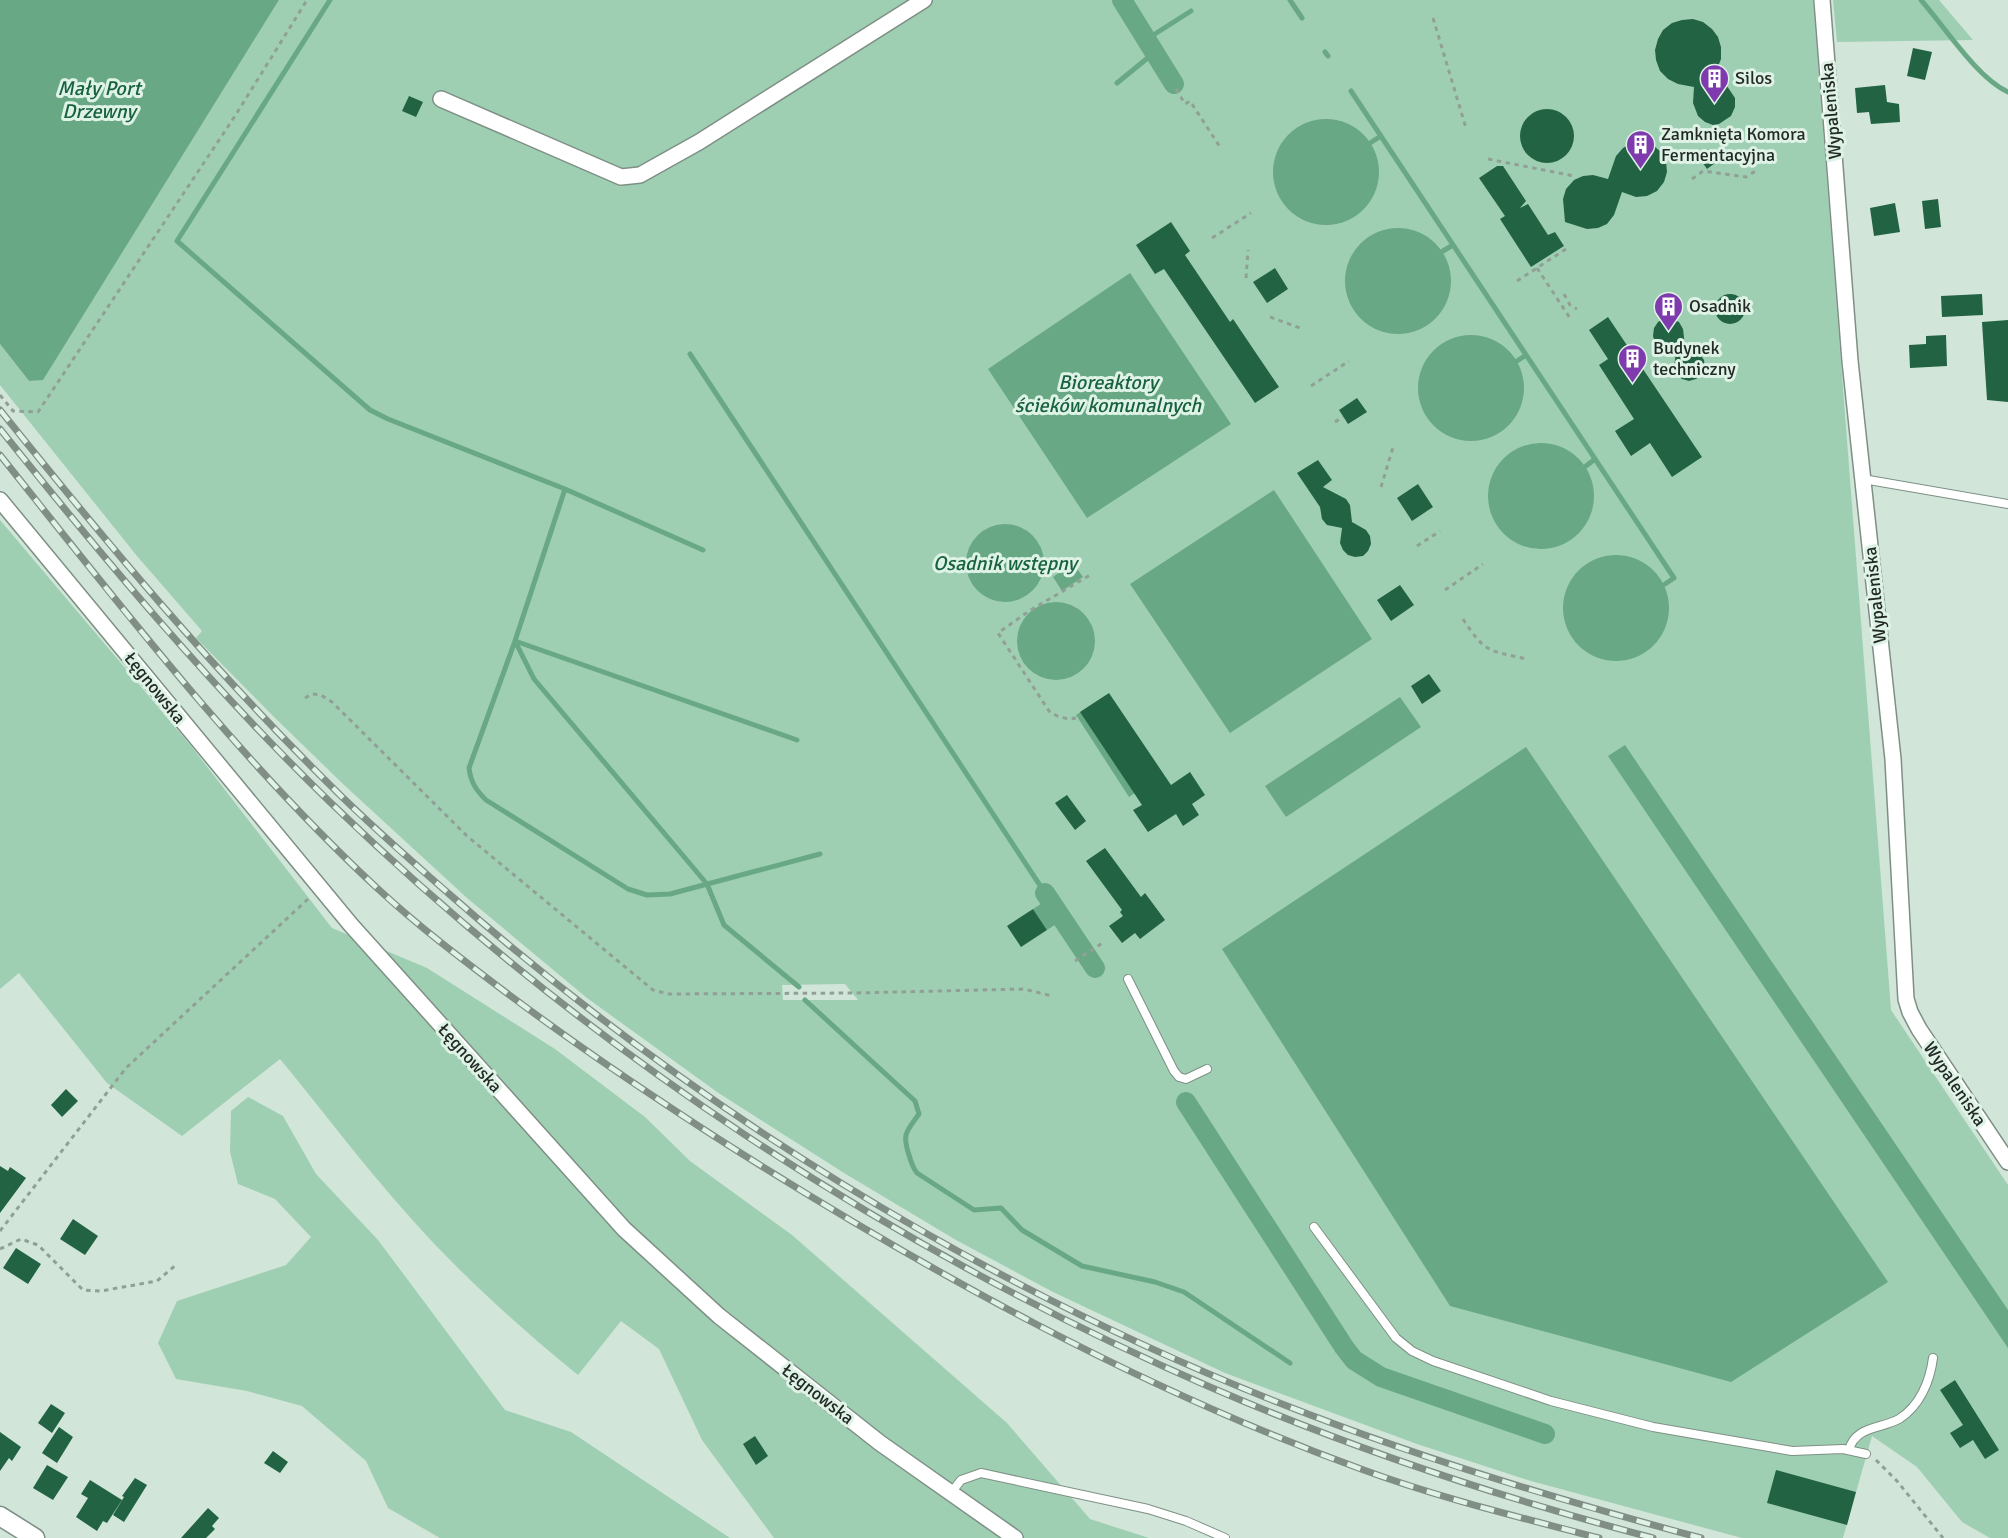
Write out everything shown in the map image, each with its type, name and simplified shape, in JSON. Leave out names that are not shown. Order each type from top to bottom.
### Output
[{"type":"street","points":[[441,99],[621,177],[640,175],[699,142],[924,0]]},
{"type":"street","name":"Wypaleniska","points":[[1822,0],[1850,361],[1893,759],[1906,999],[1919,1029],[2008,1162]]},
{"type":"street","name":"Łęgnowska","points":[[0,500],[351,926],[624,1229],[719,1316],[880,1443],[1015,1538]]},
{"type":"street","points":[[0,1516],[35,1538]]},
{"type":"lane","points":[[1863,479],[2008,504]]},
{"type":"lane","points":[[1128,979],[1179,1077],[1186,1079],[1207,1070]]},
{"type":"lane","points":[[1314,1227],[1396,1338],[1412,1351],[1433,1361],[1551,1401],[1653,1427],[1792,1451],[1849,1450],[1866,1454]]},
{"type":"lane","points":[[1849,1450],[1859,1434],[1891,1423],[1909,1411],[1928,1381],[1933,1358]]},
{"type":"lane","points":[[951,1493],[962,1480],[981,1473],[1148,1509],[1186,1521],[1225,1538]]},
{"type":"path","points":[[0,395],[13,411],[38,412],[235,116],[308,0]]},
{"type":"path","points":[[1433,18],[1466,128]]},
{"type":"path","points":[[1176,89],[1185,104],[1190,101],[1220,147]]},
{"type":"path","points":[[1488,159],[1574,176]]},
{"type":"path","points":[[1692,179],[1703,171],[1746,177],[1757,170]]},
{"type":"path","points":[[1212,238],[1251,213]]},
{"type":"path","points":[[1517,281],[1566,249]]},
{"type":"path","points":[[1246,278],[1248,250]]},
{"type":"path","points":[[1538,268],[1570,318]]},
{"type":"path","points":[[1563,294],[1577,309]]},
{"type":"path","points":[[1270,317],[1300,328]]},
{"type":"path","points":[[1311,386],[1349,361]]},
{"type":"path","points":[[1335,422],[1343,417]]},
{"type":"path","points":[[1381,488],[1394,444]]},
{"type":"path","points":[[1417,546],[1440,531]]},
{"type":"path","points":[[1445,590],[1483,564]]},
{"type":"path","points":[[1076,718],[1070,719],[1054,715],[1049,711],[998,633],[1029,611],[1090,575]]},
{"type":"path","points":[[1463,619],[1478,642],[1492,651],[1526,659]]},
{"type":"path","points":[[305,698],[312,694],[321,695],[332,702],[467,836],[653,990],[669,994],[1024,989],[1052,996]]},
{"type":"path","points":[[0,1231],[126,1068],[320,888]]},
{"type":"path","points":[[1075,961],[1104,942]]},
{"type":"path","points":[[0,1249],[21,1239],[38,1245],[83,1290],[101,1291],[157,1281],[177,1264]]},
{"type":"path","points":[[1866,1454],[1883,1465],[1943,1538]]},
{"type":"shaded area","points":[[279,0],[1813,0],[1891,1010],[2008,1185],[2008,1538],[1990,1538],[1962,1522],[1917,1467],[1872,1436],[1843,1538],[1742,1538],[1531,1481],[1417,1444],[1225,1373],[1053,1292],[956,1240],[844,1173],[717,1092],[587,998],[467,898],[343,784],[196,638],[202,631],[137,556],[0,385],[0,344],[29,381],[43,379]],"holes":[[[845,984],[858,1000],[783,1000],[782,985]]]},
{"type":"shaded area","points":[[1833,0],[1939,0],[1973,40],[1837,42]]},
{"type":"shaded area","points":[[0,520],[191,746],[332,928],[427,968],[555,1049],[645,1117],[690,1161],[792,1235],[1007,1423],[1090,1519],[1149,1538],[774,1538],[702,1440],[659,1349],[621,1321],[578,1375],[490,1298],[427,1237],[375,1177],[280,1059],[182,1136],[107,1083],[19,973],[0,989]]},
{"type":"shaded area","points":[[248,1097],[283,1116],[316,1174],[378,1240],[505,1410],[571,1432],[730,1538],[440,1538],[388,1508],[366,1461],[302,1406],[247,1391],[176,1379],[158,1343],[177,1301],[286,1265],[311,1237],[275,1199],[238,1184],[230,1152],[231,1111]]},
{"type":"water","name":"Mały Port Drzewny","points":[[0,0],[279,0],[43,380],[29,381],[0,344]]},
{"type":"water","points":[[1326,119],[1346,123],[1364,134],[1375,152],[1379,172],[1375,192],[1364,210],[1346,221],[1326,225],[1306,221],[1288,210],[1277,192],[1273,172],[1277,152],[1288,134],[1306,123]]},
{"type":"water","points":[[1398,228],[1418,232],[1436,243],[1447,261],[1451,281],[1447,301],[1436,319],[1418,330],[1398,334],[1378,330],[1360,319],[1349,301],[1345,281],[1349,261],[1360,243],[1378,232]]},
{"type":"water","name":"Bioreaktory ścieków komunalnych","points":[[1130,273],[1231,424],[1087,518],[988,369]]},
{"type":"water","points":[[1471,335],[1491,339],[1509,350],[1520,368],[1524,388],[1520,408],[1509,426],[1491,437],[1471,441],[1451,437],[1433,426],[1422,408],[1418,388],[1422,368],[1433,350],[1451,339]]},
{"type":"water","points":[[1541,443],[1561,447],[1579,458],[1590,476],[1594,496],[1590,516],[1579,534],[1561,545],[1541,549],[1521,545],[1503,534],[1492,516],[1488,496],[1492,476],[1503,458],[1521,447]]},
{"type":"water","points":[[1274,490],[1372,639],[1230,733],[1130,584]]},
{"type":"water","name":"Osadnik wstępny","points":[[1005,524],[1020,527],[1033,535],[1041,548],[1044,563],[1041,578],[1033,591],[1020,599],[1005,602],[990,599],[977,591],[969,578],[966,563],[969,548],[977,535],[990,527]]},
{"type":"water","points":[[1616,555],[1636,559],[1654,570],[1665,588],[1669,608],[1665,628],[1654,646],[1636,657],[1616,661],[1596,657],[1578,646],[1567,628],[1563,608],[1567,588],[1578,570],[1596,559]]},
{"type":"water","points":[[1073,563],[1083,577],[1062,591],[1053,577]]},
{"type":"water","name":"Osadnik wstępny","points":[[1056,602],[1071,605],[1084,613],[1092,626],[1095,641],[1092,656],[1084,669],[1071,677],[1056,680],[1041,677],[1028,669],[1020,656],[1017,641],[1020,626],[1028,613],[1041,605]]},
{"type":"water","points":[[1105,696],[1158,777],[1129,797],[1076,715]]},
{"type":"water","points":[[1400,697],[1421,727],[1286,817],[1265,786]]},
{"type":"water","points":[[1625,745],[2008,1310],[2008,1348],[1608,756]]},
{"type":"water","points":[[1526,747],[1888,1282],[1731,1382],[1450,1306],[1222,949]]},
{"type":"water","points":[[1056,894],[1070,915],[1047,930],[1033,909]]},
{"type":"building","points":[[1693,19],[1703,22],[1718,37],[1721,59],[1714,77],[1727,86],[1735,98],[1735,107],[1731,116],[1719,124],[1713,125],[1705,122],[1698,116],[1693,103],[1694,87],[1678,84],[1668,79],[1660,71],[1656,60],[1655,50],[1663,30],[1672,23]]},
{"type":"building","points":[[1913,48],[1932,52],[1925,80],[1907,76]]},
{"type":"building","points":[[1885,85],[1887,102],[1899,104],[1900,122],[1871,124],[1869,112],[1857,113],[1855,88]]},
{"type":"building","points":[[409,96],[423,102],[416,117],[402,111]]},
{"type":"building","points":[[1542,109],[1552,109],[1562,113],[1570,121],[1574,136],[1570,151],[1562,159],[1552,163],[1542,163],[1532,159],[1524,151],[1520,141],[1520,131],[1524,121],[1532,113]]},
{"type":"building","points":[[1643,142],[1653,145],[1666,161],[1667,172],[1664,182],[1657,191],[1647,196],[1636,197],[1622,192],[1614,215],[1607,224],[1598,228],[1587,229],[1565,222],[1563,199],[1566,189],[1574,180],[1593,175],[1608,179],[1616,156],[1623,148],[1632,143]]},
{"type":"building","points":[[1709,149],[1718,161],[1707,169],[1698,156]]},
{"type":"building","points":[[1497,166],[1503,166],[1526,201],[1520,208],[1528,204],[1548,235],[1555,232],[1564,246],[1531,267],[1500,219],[1505,216],[1479,178]]},
{"type":"building","points":[[1938,199],[1941,227],[1925,229],[1922,201]]},
{"type":"building","points":[[1895,203],[1900,232],[1874,236],[1870,208]]},
{"type":"building","points":[[1171,222],[1190,251],[1185,255],[1230,322],[1233,319],[1279,387],[1255,403],[1164,269],[1155,274],[1136,245]]},
{"type":"building","points":[[1275,268],[1288,289],[1267,303],[1253,282]]},
{"type":"building","name":"Osadnik","points":[[1730,294],[1741,298],[1745,309],[1741,320],[1730,324],[1719,320],[1715,309],[1719,298]]},
{"type":"building","points":[[1982,294],[1983,315],[1942,317],[1941,296]]},
{"type":"building","points":[[1608,317],[1702,457],[1672,477],[1650,443],[1631,456],[1615,431],[1634,419],[1599,365],[1608,359],[1589,330]]},
{"type":"building","points":[[1665,318],[1679,322],[1683,329],[1685,346],[1700,354],[1704,360],[1705,368],[1702,375],[1696,379],[1689,381],[1676,374],[1674,367],[1676,352],[1661,348],[1655,343],[1654,328]]},
{"type":"building","points":[[2008,320],[2008,402],[1987,400],[1982,322]]},
{"type":"building","points":[[1946,335],[1947,366],[1910,368],[1909,345],[1926,344],[1926,336]]},
{"type":"building","points":[[1357,398],[1367,412],[1348,424],[1339,410]]},
{"type":"building","points":[[1318,460],[1332,480],[1323,487],[1346,499],[1350,505],[1352,522],[1366,530],[1370,536],[1371,544],[1363,556],[1348,555],[1343,550],[1340,543],[1342,528],[1327,525],[1322,519],[1320,507],[1297,473]]},
{"type":"building","points":[[1418,484],[1433,507],[1412,521],[1397,498]]},
{"type":"building","points":[[1400,585],[1414,605],[1391,621],[1377,600]]},
{"type":"building","points":[[1429,674],[1441,691],[1422,704],[1411,686]]},
{"type":"building","points":[[1109,693],[1171,785],[1190,772],[1205,795],[1192,804],[1199,815],[1183,826],[1176,814],[1148,832],[1133,810],[1142,805],[1080,712]]},
{"type":"building","points":[[1067,795],[1086,821],[1075,830],[1055,803]]},
{"type":"building","points":[[1105,848],[1141,897],[1145,893],[1165,920],[1140,939],[1135,933],[1122,943],[1109,926],[1123,916],[1120,912],[1122,910],[1086,861]]},
{"type":"building","points":[[1033,909],[1047,930],[1021,947],[1007,926]]},
{"type":"building","points":[[66,1089],[78,1101],[62,1117],[51,1105]]},
{"type":"building","points":[[0,1166],[8,1171],[10,1167],[26,1178],[0,1213]]},
{"type":"building","points":[[73,1219],[98,1236],[85,1255],[60,1239]]},
{"type":"building","points":[[16,1248],[41,1264],[28,1284],[3,1268]]},
{"type":"building","points":[[1955,1380],[1999,1450],[1985,1459],[1973,1440],[1960,1448],[1950,1433],[1963,1425],[1940,1390]]},
{"type":"building","points":[[51,1404],[65,1413],[52,1433],[38,1423]]},
{"type":"building","points":[[59,1427],[73,1437],[57,1463],[42,1453]]},
{"type":"building","points":[[0,1432],[21,1447],[12,1461],[9,1458],[0,1471]]},
{"type":"building","points":[[755,1436],[768,1456],[756,1465],[743,1444]]},
{"type":"building","points":[[273,1451],[288,1462],[280,1473],[264,1463]]},
{"type":"building","points":[[47,1465],[68,1477],[53,1500],[33,1488]]},
{"type":"building","points":[[1776,1470],[1856,1492],[1847,1525],[1767,1503]]},
{"type":"building","points":[[135,1478],[147,1485],[124,1522],[113,1515],[124,1497],[122,1496]]},
{"type":"building","points":[[90,1480],[122,1500],[107,1523],[103,1521],[97,1531],[76,1517],[88,1498],[81,1494]]},
{"type":"building","points":[[208,1508],[219,1518],[212,1526],[215,1529],[206,1538],[181,1538]]},
{"type":"waterway","points":[[330,0],[177,241],[370,410],[565,489],[515,641],[534,679],[707,884],[724,925],[799,987]]},
{"type":"waterway","points":[[1122,0],[1174,84]]},
{"type":"waterway","points":[[1290,0],[1302,18]]},
{"type":"waterway","points":[[1921,0],[1973,64],[1996,85],[2008,92]]},
{"type":"waterway","points":[[1147,39],[1191,11]]},
{"type":"waterway","points":[[1117,83],[1155,52]]},
{"type":"waterway","points":[[1325,52],[1328,56]]},
{"type":"waterway","points":[[1351,91],[1674,578],[1665,584]]},
{"type":"waterway","points":[[1370,143],[1381,136]]},
{"type":"waterway","points":[[1443,251],[1453,245]]},
{"type":"waterway","points":[[690,354],[1045,893]]},
{"type":"waterway","points":[[1517,361],[1526,355]]},
{"type":"waterway","points":[[1586,466],[1595,459]]},
{"type":"waterway","points":[[565,489],[703,550]]},
{"type":"waterway","points":[[797,740],[515,641],[469,768],[475,786],[486,800],[628,889],[647,895],[670,894],[820,854]]},
{"type":"waterway","points":[[1045,893],[1095,968]]},
{"type":"waterway","points":[[805,1000],[915,1101],[919,1114],[906,1133],[906,1142],[911,1162],[917,1173],[974,1210],[1001,1208],[1022,1230],[1082,1266],[1155,1282],[1184,1292],[1290,1363]]},
{"type":"waterway","points":[[1186,1102],[1354,1360],[1381,1377],[1545,1434]]},
{"type":"railway","points":[[0,410],[160,603],[244,697],[346,801],[448,893],[542,972],[639,1047],[739,1118],[843,1184],[949,1246],[1058,1304],[1169,1356],[1282,1404],[1437,1460],[1595,1509],[1701,1538]]},
{"type":"railway","points":[[0,429],[79,526],[201,668],[331,803],[429,893],[530,978],[635,1059],[744,1134],[856,1205],[971,1271],[1089,1332],[1210,1387],[1318,1431],[1428,1471],[1596,1523],[1653,1538]]},
{"type":"railway","points":[[0,455],[181,679],[325,838],[377,888],[441,942],[535,1014],[672,1109],[880,1238],[958,1282],[1036,1324],[1196,1402],[1278,1437],[1390,1479],[1509,1515],[1599,1538]]},
{"type":"place","name":"Silos","points":[[1714,104]]},
{"type":"place","name":"Zamknięta Komora Fermentacyjna","points":[[1640,170]]},
{"type":"place","name":"Osadnik","points":[[1668,332]]},
{"type":"place","name":"Budynek techniczny","points":[[1632,384]]}]
